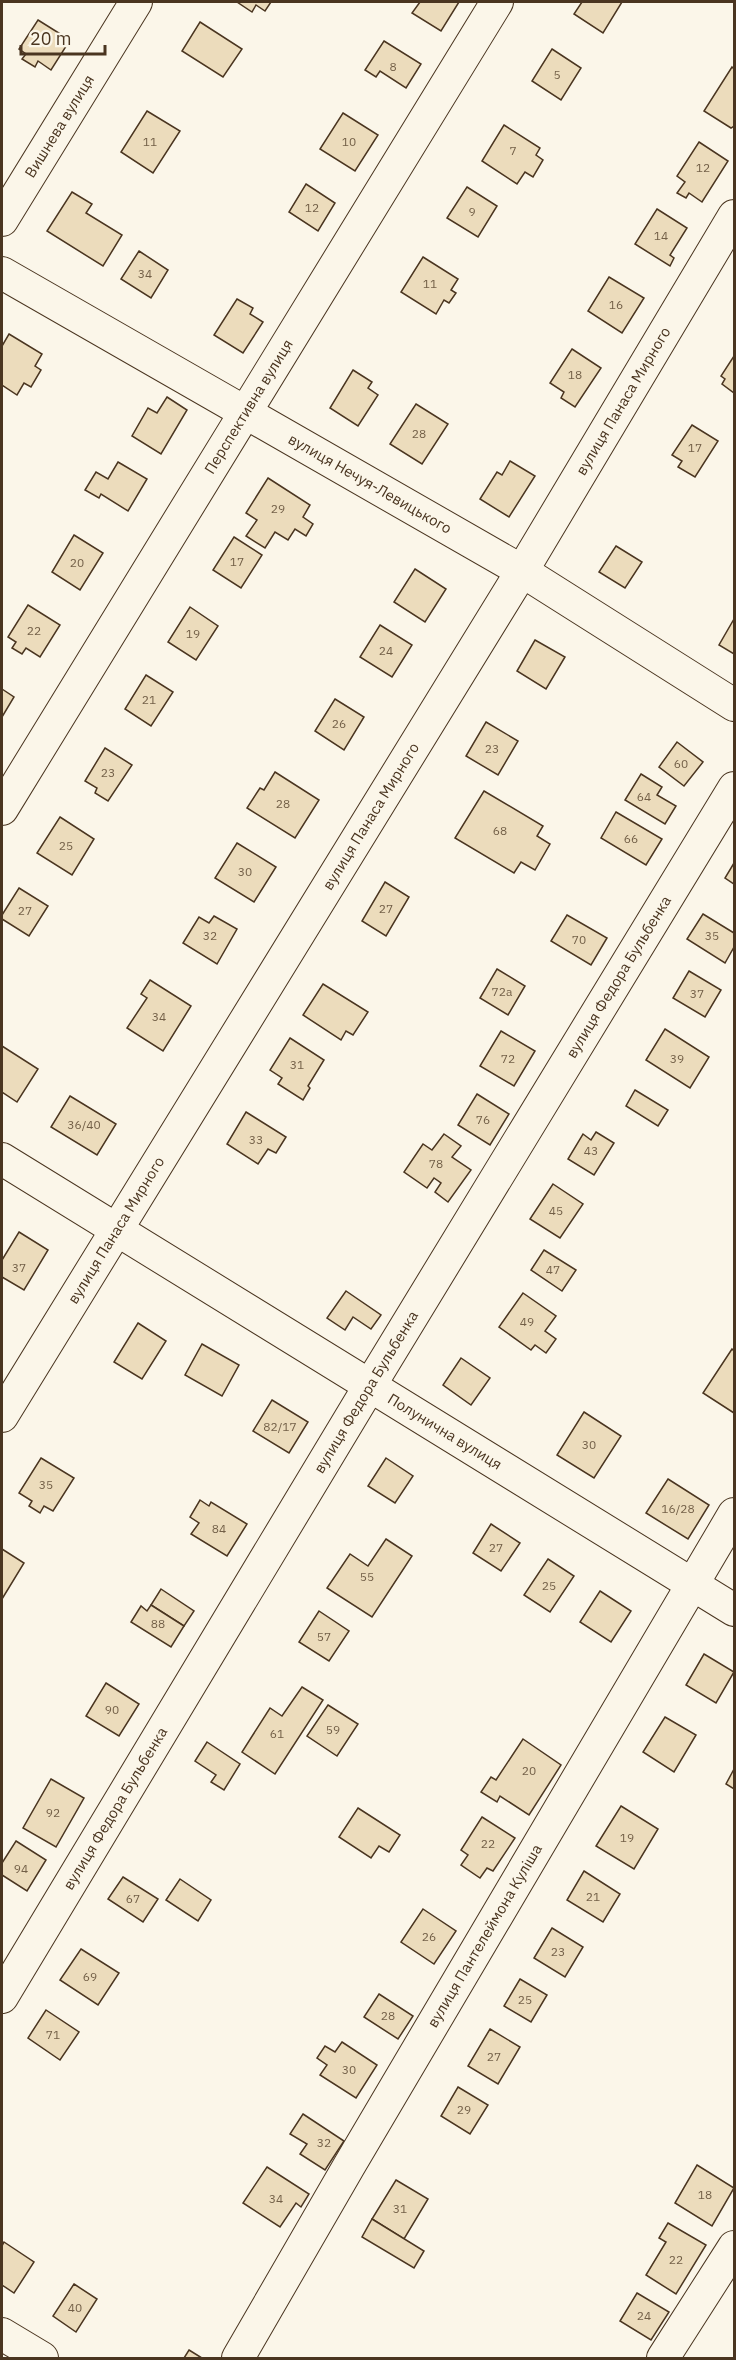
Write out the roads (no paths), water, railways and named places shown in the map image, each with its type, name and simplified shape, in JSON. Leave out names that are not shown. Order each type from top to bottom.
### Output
[{"type":"street","name":"Вишнева вулиця","points":[[2,220],[136,2]]},
{"type":"street","name":"Перспективна вулиця","points":[[2,810],[244,411],[497,2]]},
{"type":"street","name":"вулиця Панаса Мирного","points":[[2,1416],[522,572],[735,216]]},
{"type":"street","name":"вулиця Нечуя-Левицького","points":[[2,273],[522,572],[735,705]]},
{"type":"street","name":"вулиця Федора Бульбенка","points":[[2,1996],[369,1387],[735,788]]},
{"type":"street","name":"Полунична вулиця","points":[[2,1159],[735,1611]]},
{"type":"street","name":"вулиця Пантелеймона Куліша","points":[[238,2358],[735,1514]]},
{"type":"street","points":[[663,2358],[735,2247]]},
{"type":"street","points":[[2,2334],[42,2358]]}]
